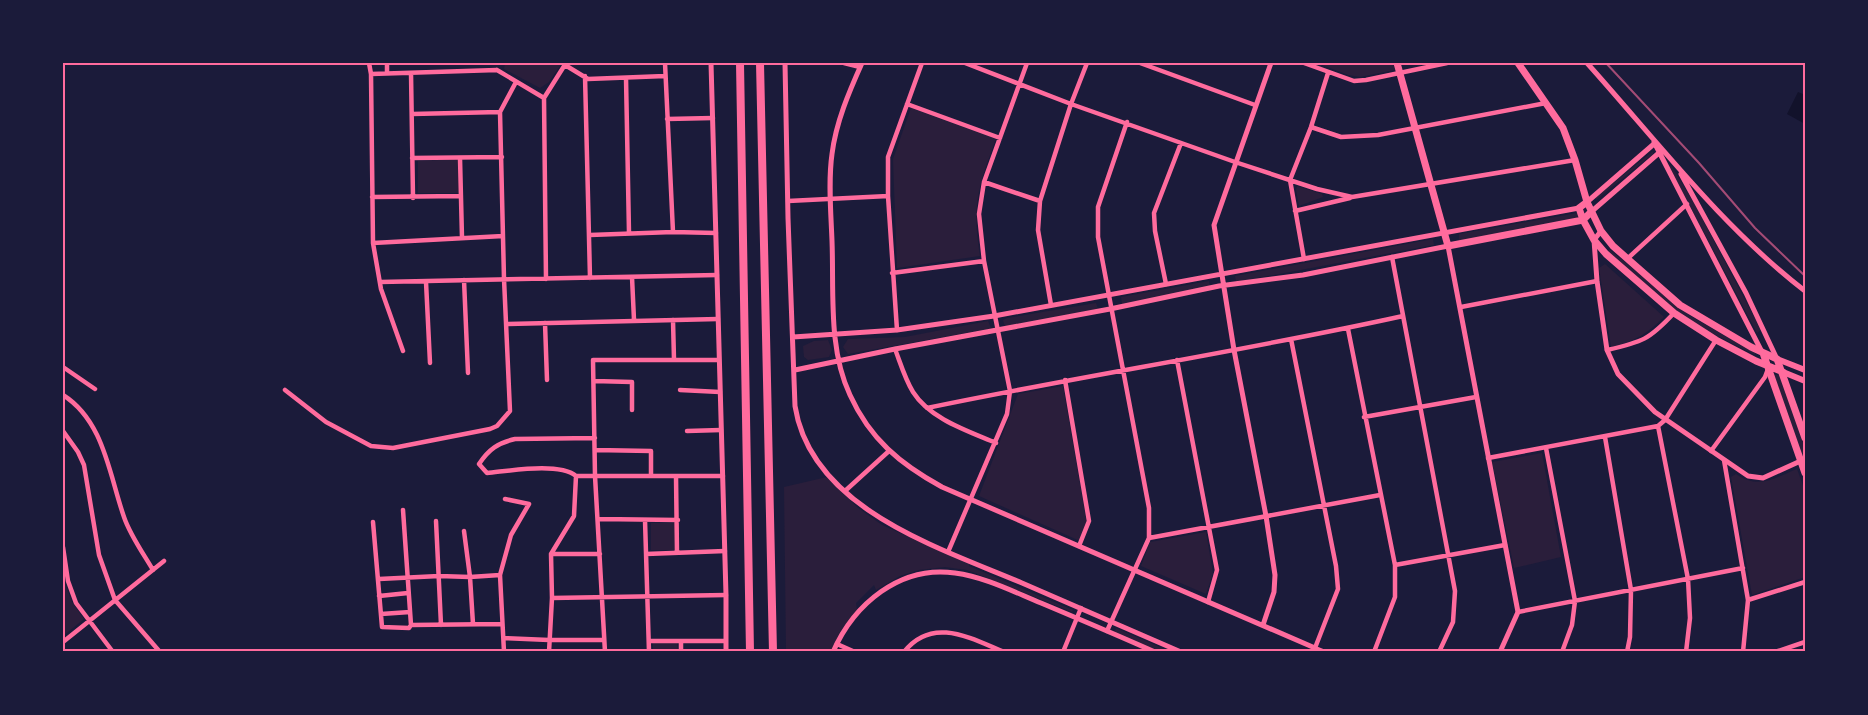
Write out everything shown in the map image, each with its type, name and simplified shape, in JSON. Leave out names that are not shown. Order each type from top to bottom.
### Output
[{"type":"highway","points":[[740,63],[750,652]]},
{"type":"highway","points":[[760,63],[773,652]]},
{"type":"main road","points":[[1397,63],[1448,246],[1583,220],[1591,212]]},
{"type":"main road","points":[[1518,63],[1563,128],[1591,212],[1601,231],[1613,246],[1680,305],[1721,331],[1763,353],[1805,370]]},
{"type":"main road","points":[[1587,202],[1579,208],[1594,240],[1606,254],[1674,313],[1716,340],[1769,368],[1805,381]]},
{"type":"main road","points":[[1763,353],[1803,459],[1805,473]]},
{"type":"main road","points":[[1777,359],[1805,438]]},
{"type":"street","points":[[369,63],[373,243],[380,282],[403,351]]},
{"type":"street","points":[[387,63],[387,73]]},
{"type":"street","points":[[497,70],[502,63]]},
{"type":"street","points":[[665,63],[673,232]]},
{"type":"street","points":[[711,63],[726,652]]},
{"type":"street","points":[[785,63],[795,406],[797,421],[816,458],[845,491],[878,517],[902,531],[1181,652]]},
{"type":"street","points":[[844,63],[861,65],[837,126],[831,156],[836,334],[839,360],[849,394],[866,424],[889,451],[914,471],[942,487],[1263,625],[1314,650],[1325,652]]},
{"type":"street","points":[[897,330],[892,273],[888,157],[922,63]]},
{"type":"street","points":[[965,63],[1071,104],[1235,162],[1317,189],[1352,197]]},
{"type":"street","points":[[948,552],[1007,414],[1010,391],[984,261],[979,214],[984,182],[1028,63]]},
{"type":"street","points":[[1051,305],[1038,230],[1040,201],[1071,104],[1088,63]]},
{"type":"street","points":[[1140,63],[1255,105]]},
{"type":"street","points":[[1263,625],[1274,592],[1275,575],[1214,225],[1271,63]]},
{"type":"street","points":[[1304,63],[1354,81],[1447,63]]},
{"type":"street","points":[[1587,63],[1649,132],[1662,151],[1763,353]]},
{"type":"street","points":[[546,279],[544,98],[565,64],[588,78],[665,76]]},
{"type":"street","points":[[371,74],[497,70],[544,98]]},
{"type":"street","points":[[411,73],[413,198]]},
{"type":"street","points":[[1304,258],[1290,180],[1311,127],[1328,73]]},
{"type":"street","points":[[585,76],[590,278]]},
{"type":"street","points":[[626,78],[629,233]]},
{"type":"street","points":[[285,390],[326,422],[370,446],[393,448],[490,429],[497,426],[510,411],[500,112],[516,82]]},
{"type":"street","points":[[1311,127],[1341,137],[1378,135],[1547,103]]},
{"type":"street","points":[[907,104],[1000,138]]},
{"type":"street","points":[[412,114],[500,112]]},
{"type":"street","points":[[667,119],[713,118]]},
{"type":"street","points":[[1107,631],[1149,538],[1149,508],[1098,237],[1098,207],[1127,122]]},
{"type":"street","points":[[1649,132],[1662,151],[1675,162],[1737,231],[1775,267],[1805,291]]},
{"type":"street","points":[[1166,284],[1155,231],[1154,213],[1181,143]]},
{"type":"street","points":[[1587,202],[1655,143]]},
{"type":"street","points":[[1591,212],[1662,151]]},
{"type":"street","points":[[412,159],[502,157]]},
{"type":"street","points":[[460,158],[462,238]]},
{"type":"street","points":[[1295,211],[1352,197],[1575,160]]},
{"type":"street","points":[[1675,162],[1746,293],[1777,359]]},
{"type":"street","points":[[984,182],[1040,201]]},
{"type":"street","points":[[372,197],[461,196]]},
{"type":"street","points":[[788,201],[888,196]]},
{"type":"street","points":[[1627,259],[1687,204]]},
{"type":"street","points":[[793,337],[897,330],[994,316],[1579,208]]},
{"type":"street","points":[[1601,231],[1594,240],[1597,281],[1607,350],[1618,374],[1665,420],[1748,477],[1762,478],[1803,459]]},
{"type":"street","points":[[590,235],[716,233]]},
{"type":"street","points":[[373,243],[503,237]]},
{"type":"street","points":[[795,370],[1224,286],[1303,274],[1448,246],[1518,612],[1500,652]]},
{"type":"street","points":[[1392,257],[1455,591],[1453,622],[1439,652]]},
{"type":"street","points":[[892,273],[984,261]]},
{"type":"street","points":[[380,282],[717,275]]},
{"type":"street","points":[[632,277],[634,321]]},
{"type":"street","points":[[464,280],[468,373]]},
{"type":"street","points":[[1461,307],[1597,281]]},
{"type":"street","points":[[426,282],[430,363]]},
{"type":"street","points":[[1607,350],[1642,341],[1674,313]]},
{"type":"street","points":[[927,408],[1403,316]]},
{"type":"street","points":[[506,324],[718,319]]},
{"type":"street","points":[[673,320],[674,360]]},
{"type":"street","points":[[545,323],[547,380]]},
{"type":"street","points":[[1348,328],[1395,565],[1395,597],[1374,652]]},
{"type":"street","points":[[1292,339],[1336,566],[1338,589],[1314,650]]},
{"type":"street","points":[[1488,458],[1658,426],[1665,420],[1716,340]]},
{"type":"street","points":[[895,349],[913,392],[927,408],[960,428],[996,443]]},
{"type":"street","points":[[605,652],[593,360],[719,360]]},
{"type":"street","points":[[1177,360],[1217,570],[1208,602]]},
{"type":"street","points":[[63,367],[95,388]]},
{"type":"street","points":[[1712,451],[1769,368]]},
{"type":"street","points":[[1065,380],[1089,521],[1079,546]]},
{"type":"street","points":[[594,381],[632,382],[632,410]]},
{"type":"street","points":[[680,390],[720,392]]},
{"type":"street","points":[[63,395],[78,406],[98,435],[125,520],[153,570]]},
{"type":"street","points":[[1364,417],[1476,397]]},
{"type":"street","points":[[1658,426],[1688,579],[1690,618],[1686,652]]},
{"type":"street","points":[[687,431],[721,430]]},
{"type":"street","points":[[63,431],[84,465],[99,555],[115,600],[160,652]]},
{"type":"street","points":[[1605,437],[1631,590],[1630,637],[1627,652]]},
{"type":"street","points":[[595,438],[515,439],[494,446],[479,464],[487,473],[561,469],[570,471],[576,476],[723,476]]},
{"type":"street","points":[[1546,448],[1575,601],[1572,625],[1562,652]]},
{"type":"street","points":[[595,450],[651,451],[651,476]]},
{"type":"street","points":[[845,491],[889,451]]},
{"type":"street","points":[[1724,460],[1748,600],[1743,652]]},
{"type":"street","points":[[549,652],[552,598],[551,554],[574,516],[576,476]]},
{"type":"street","points":[[676,476],[677,553]]},
{"type":"street","points":[[1149,538],[1380,495]]},
{"type":"street","points":[[504,652],[500,574],[511,535],[529,504],[505,499]]},
{"type":"street","points":[[403,510],[411,625]]},
{"type":"street","points":[[598,519],[678,520]]},
{"type":"street","points":[[645,520],[649,652]]},
{"type":"street","points":[[436,521],[441,625]]},
{"type":"street","points":[[373,522],[382,627],[402,629],[410,628],[411,625],[502,624]]},
{"type":"street","points":[[464,531],[473,624]]},
{"type":"street","points":[[1395,565],[1505,545]]},
{"type":"street","points":[[63,548],[68,581],[76,603],[113,652]]},
{"type":"street","points":[[646,554],[725,551]]},
{"type":"street","points":[[551,554],[600,554]]},
{"type":"street","points":[[63,642],[164,561]]},
{"type":"street","points":[[1518,612],[1743,568]]},
{"type":"street","points":[[833,652],[855,617],[873,597],[897,581],[917,574],[936,571],[956,573],[998,586],[1155,652]]},
{"type":"street","points":[[379,579],[439,576],[470,578],[500,574]]},
{"type":"street","points":[[1748,600],[1805,582]]},
{"type":"street","points":[[380,596],[408,593]]},
{"type":"street","points":[[552,598],[726,595]]},
{"type":"street","points":[[1063,652],[1081,608]]},
{"type":"street","points":[[381,614],[410,612]]},
{"type":"street","points":[[904,652],[920,638],[940,632],[959,635],[1004,652]]},
{"type":"street","points":[[504,638],[604,640]]},
{"type":"street","points":[[649,641],[726,641]]},
{"type":"street","points":[[681,641],[681,652]]},
{"type":"street","points":[[1775,652],[1805,642]]},
{"type":"street","points":[[837,644],[855,652]]},
{"type":"street","points":[[1134,652],[1137,644]]},
{"type":"shaded area","points":[[505,63],[562,63],[549,82],[540,88],[504,69]]},
{"type":"shaded area","points":[[1317,63],[1393,63],[1395,70],[1360,77],[1348,75]]},
{"type":"shaded area","points":[[1798,92],[1805,95],[1805,124],[1787,114]]},
{"type":"shaded area","points":[[911,108],[996,139],[978,196],[977,223],[980,256],[897,268],[893,159]]},
{"type":"shaded area","points":[[1653,151],[1653,154],[1596,200],[1596,197]]},
{"type":"shaded area","points":[[458,159],[459,193],[418,193],[418,161]]},
{"type":"shaded area","points":[[1671,165],[1695,205],[1761,330],[1757,333],[1669,166]]},
{"type":"shaded area","points":[[1297,186],[1322,194],[1323,197],[1299,206]]},
{"type":"shaded area","points":[[1577,213],[1580,217],[1578,219],[1459,241],[1459,234]]},
{"type":"shaded area","points":[[1433,239],[1434,245],[1236,282],[1235,276]]},
{"type":"shaded area","points":[[1609,249],[1692,317],[1755,355],[1708,331],[1673,309],[1608,253]]},
{"type":"shaded area","points":[[1605,264],[1664,317],[1640,336],[1611,347],[1599,268]]},
{"type":"shaded area","points":[[1209,281],[1210,287],[1122,304],[1121,297]]},
{"type":"shaded area","points":[[1096,303],[1098,309],[1006,326],[1003,320],[1007,318]]},
{"type":"shaded area","points":[[988,321],[991,328],[989,329],[848,354],[843,347],[848,339],[905,337]]},
{"type":"shaded area","points":[[828,340],[832,350],[829,357],[808,360],[804,357],[803,346],[814,341]]},
{"type":"shaded area","points":[[1774,375],[1780,375],[1805,445],[1805,463]]},
{"type":"shaded area","points":[[1063,386],[1087,525],[1080,541],[979,496],[1018,394]]},
{"type":"shaded area","points":[[1542,453],[1561,557],[1514,568],[1492,462]]},
{"type":"shaded area","points":[[1797,469],[1805,491],[1805,577],[1752,595],[1731,477],[1736,474],[1744,479],[1759,482],[1774,479]]},
{"type":"shaded area","points":[[827,477],[857,507],[882,525],[969,564],[969,566],[1073,610],[1072,612],[967,570],[945,567],[919,570],[900,576],[876,590],[874,585],[856,603],[857,610],[831,652],[786,652],[784,487]]},
{"type":"shaded area","points":[[651,523],[675,523],[675,550],[651,550]]},
{"type":"shaded area","points":[[1206,532],[1213,573],[1206,594],[1141,566],[1150,542]]},
{"type":"shaded area","points":[[63,578],[72,602],[84,619],[63,636]]},
{"type":"shaded area","points":[[1116,628],[1171,652],[1160,652],[1114,633]]},
{"type":"shaded area","points":[[653,642],[677,642],[678,652],[653,652]]},
{"type":"railway","points":[[1606,63],[1699,163],[1755,228],[1805,276]]}]
